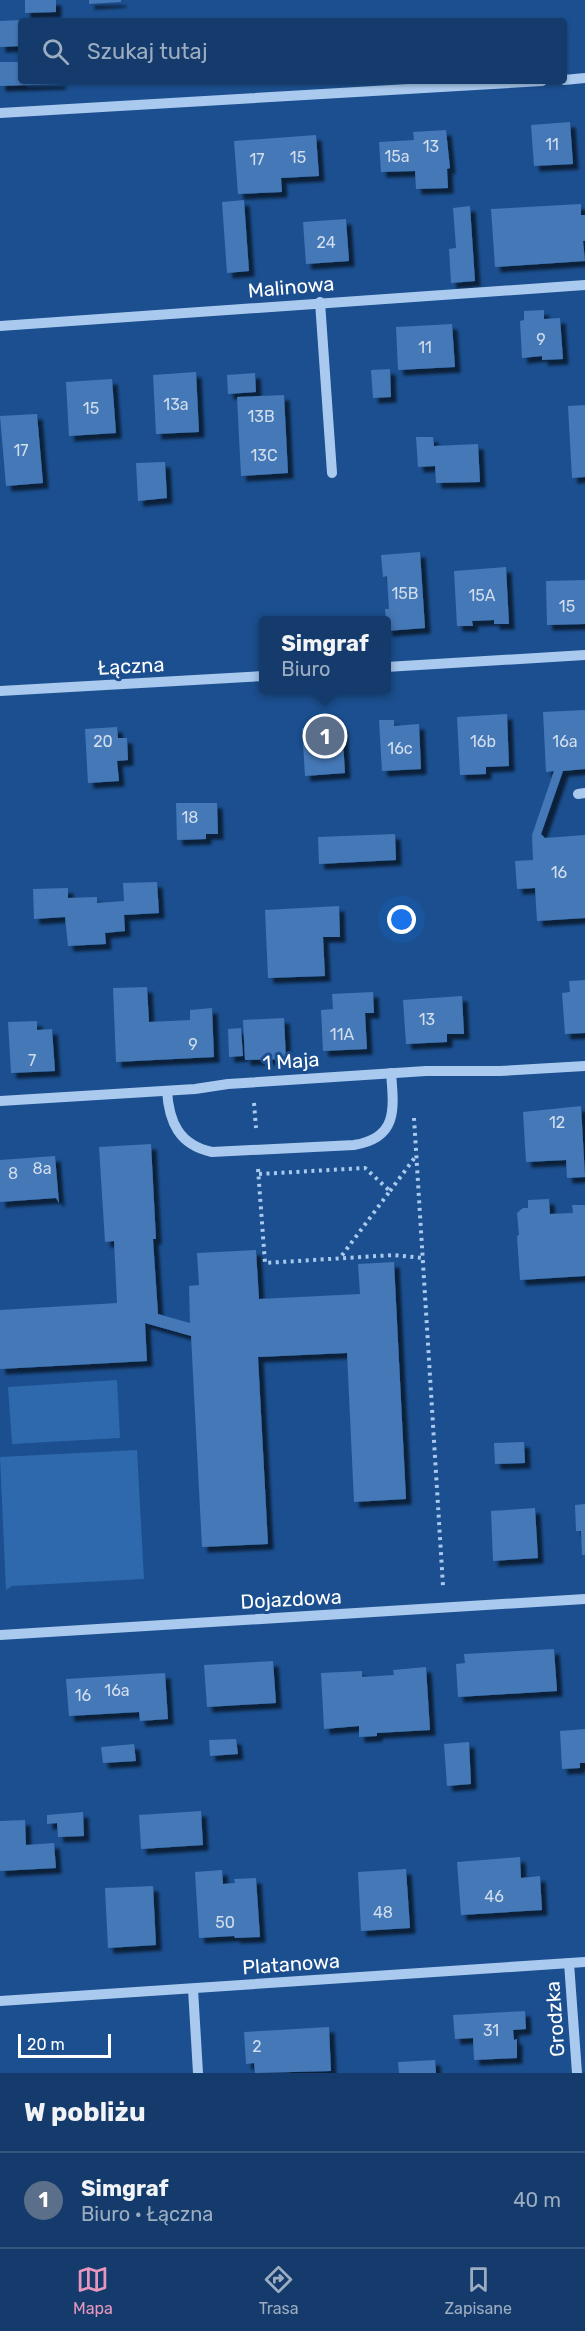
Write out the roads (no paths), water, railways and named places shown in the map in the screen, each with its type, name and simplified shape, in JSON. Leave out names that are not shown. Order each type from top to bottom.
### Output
[{"type":"street","points":[[567,80],[585,78]]},
{"type":"street","points":[[0,113],[491,84]]},
{"type":"street","name":"Malinowa","points":[[0,326],[585,285]]},
{"type":"street","points":[[321,302],[332,473]]},
{"type":"street","points":[[391,667],[585,655]]},
{"type":"street","name":"Łączna","points":[[0,691],[259,676]]},
{"type":"street","name":"1 Maja","points":[[0,1101],[195,1089],[228,1084],[391,1073],[585,1066]]},
{"type":"street","points":[[167,1091],[169,1113],[177,1129],[192,1144],[212,1152],[354,1145],[380,1135],[392,1119],[391,1073]]},
{"type":"street","name":"Dojazdowa","points":[[0,1635],[585,1599]]},
{"type":"street","name":"Platanowa","points":[[0,2001],[585,1962]]},
{"type":"street","name":"Grodzka","points":[[569,1963],[577,2073]]},
{"type":"street","points":[[193,1989],[198,2073]]},
{"type":"place","name":"Simgraf","points":[[325,736]]}]
